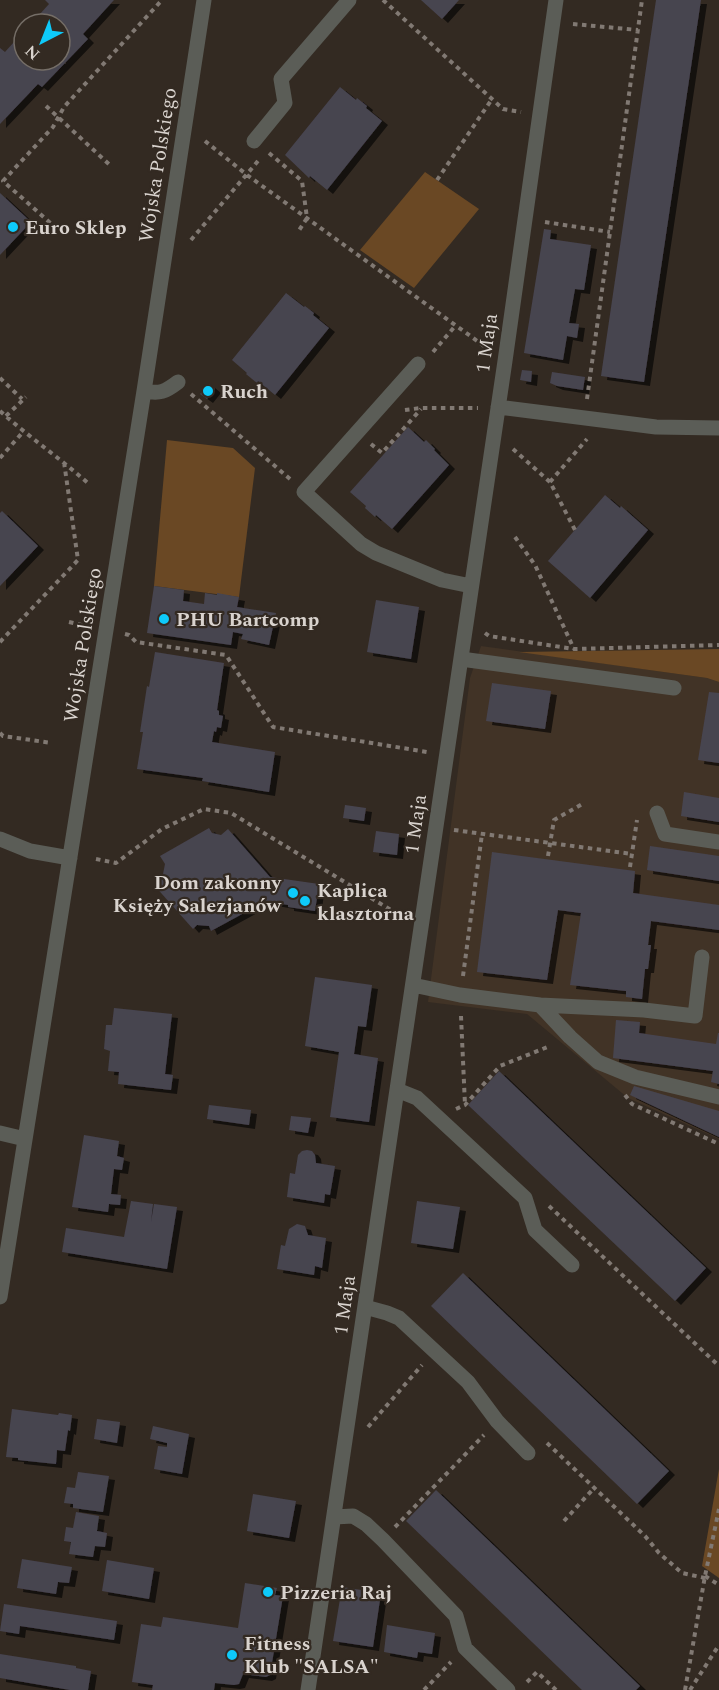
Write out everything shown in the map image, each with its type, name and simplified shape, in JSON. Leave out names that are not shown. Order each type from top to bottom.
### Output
[{"type":"street","name":"Wojska Polskiego","points":[[0,1297],[204,0]]},
{"type":"street","points":[[260,146],[285,103],[281,80],[349,0]]},
{"type":"street","name":"1 Maja","points":[[308,1690],[556,0]]},
{"type":"street","points":[[418,364],[304,492],[361,544],[376,553],[442,580],[471,586]]},
{"type":"street","points":[[144,391],[158,393],[168,390],[178,382]]},
{"type":"street","points":[[498,407],[656,427],[719,428]]},
{"type":"street","points":[[461,659],[674,688]]},
{"type":"street","points":[[657,813],[665,834],[719,842]]},
{"type":"street","points":[[0,839],[30,851],[70,858]]},
{"type":"street","points":[[413,985],[460,995],[540,1005],[644,1010],[694,1016],[702,957]]},
{"type":"street","points":[[540,1005],[598,1062],[635,1077],[719,1097]]},
{"type":"street","points":[[397,1090],[417,1098],[525,1198],[535,1230],[572,1265]]},
{"type":"street","points":[[0,1133],[24,1138]]},
{"type":"street","points":[[365,1307],[399,1318],[468,1382],[497,1421],[528,1453]]},
{"type":"street","points":[[334,1516],[353,1516],[366,1524],[383,1540],[456,1616],[465,1648],[508,1690]]},
{"type":"path","points":[[57,229],[3,181],[53,127],[64,107],[162,0]]},
{"type":"path","points":[[383,0],[503,109],[540,115]]},
{"type":"path","points":[[550,482],[592,434],[589,418],[610,232],[642,0]]},
{"type":"path","points":[[553,22],[638,30]]},
{"type":"path","points":[[437,180],[492,99]]},
{"type":"path","points":[[46,106],[112,167]]},
{"type":"path","points":[[205,141],[247,175],[467,332]]},
{"type":"path","points":[[260,146],[302,182],[307,218],[298,232]]},
{"type":"path","points":[[192,240],[259,160]]},
{"type":"path","points":[[525,219],[610,232]]},
{"type":"path","points":[[418,364],[428,358],[456,325]]},
{"type":"path","points":[[0,378],[24,398],[6,416]]},
{"type":"path","points":[[178,382],[304,492]]},
{"type":"path","points":[[374,414],[421,408],[498,407]]},
{"type":"path","points":[[357,433],[382,453],[421,408]]},
{"type":"path","points":[[0,411],[90,485]]},
{"type":"path","points":[[0,458],[23,432]]},
{"type":"path","points":[[492,443],[511,447],[550,482],[575,530]]},
{"type":"path","points":[[0,642],[78,560],[64,462]]},
{"type":"path","points":[[515,537],[535,565],[574,649],[583,676]]},
{"type":"path","points":[[482,630],[489,636],[574,649],[719,645]]},
{"type":"path","points":[[136,642],[226,655],[273,727],[446,754]]},
{"type":"path","points":[[0,733],[3,736],[52,743]]},
{"type":"path","points":[[548,856],[554,820],[584,803]]},
{"type":"path","points":[[96,859],[116,863],[162,829],[204,809],[231,813],[400,917],[421,925]]},
{"type":"path","points":[[630,867],[639,811]]},
{"type":"path","points":[[435,828],[632,854]]},
{"type":"path","points":[[464,971],[482,834]]},
{"type":"path","points":[[460,995],[465,1105],[500,1066],[570,1037]]},
{"type":"path","points":[[598,1062],[632,1104],[719,1144]]},
{"type":"path","points":[[525,1198],[540,1197],[719,1366]]},
{"type":"path","points":[[346,1437],[363,1432],[435,1351]]},
{"type":"path","points":[[404,1518],[497,1421]]},
{"type":"path","points":[[528,1453],[542,1438],[682,1573],[705,1577],[719,1585]]},
{"type":"path","points":[[564,1521],[594,1488]]},
{"type":"path","points":[[688,1690],[705,1577],[719,1509]]},
{"type":"path","points":[[688,1690],[719,1645]]},
{"type":"path","points":[[424,1690],[465,1648]]},
{"type":"path","points":[[525,1684],[537,1672],[556,1690]]},
{"type":"shaded area","points":[[425,172],[479,209],[414,288],[360,250]]},
{"type":"shaded area","points":[[167,440],[233,448],[255,468],[239,597],[154,586]]},
{"type":"shaded area","points":[[481,646],[707,678],[719,682],[719,1139],[628,1098],[527,1014],[428,1002],[470,678]]},
{"type":"shaded area","points":[[719,649],[719,682],[707,678],[519,652]]},
{"type":"shaded area","points":[[719,1469],[719,1578],[702,1566]]},
{"type":"building","points":[[45,0],[114,0],[83,34],[88,39],[72,56],[72,12],[42,12],[49,4]]},
{"type":"building","points":[[421,0],[459,0],[442,19]]},
{"type":"building","points":[[656,0],[701,0],[644,382],[601,376]]},
{"type":"building","points":[[12,44],[12,72],[56,72],[42,87],[38,84],[0,124],[0,48],[5,52]]},
{"type":"building","points":[[340,87],[367,106],[366,108],[382,121],[327,190],[310,176],[309,178],[285,155]]},
{"type":"building","points":[[0,193],[31,222],[0,255]]},
{"type":"building","points":[[544,229],[551,230],[550,239],[591,245],[584,290],[575,289],[569,323],[579,324],[577,338],[567,336],[563,360],[524,353]]},
{"type":"building","points":[[286,293],[314,313],[313,315],[329,328],[275,395],[258,381],[257,383],[232,360]]},
{"type":"building","points":[[522,370],[532,371],[531,382],[520,380]]},
{"type":"building","points":[[552,372],[585,377],[583,390],[550,383]]},
{"type":"building","name":"Ruch","points":[[209,384],[215,389],[207,399],[200,394]]},
{"type":"building","points":[[408,427],[424,442],[426,440],[449,465],[392,529],[376,515],[375,517],[350,492]]},
{"type":"building","points":[[605,495],[648,530],[590,598],[548,561]]},
{"type":"building","points":[[2,511],[38,546],[0,586],[0,513]]},
{"type":"building","points":[[154,586],[184,590],[183,601],[204,604],[205,593],[217,595],[217,593],[239,597],[237,607],[276,613],[269,645],[241,639],[243,634],[233,632],[231,645],[147,633]]},
{"type":"building","points":[[376,600],[419,607],[411,659],[367,652]]},
{"type":"building","points":[[155,652],[224,663],[217,710],[219,715],[223,716],[221,728],[217,727],[216,732],[214,731],[212,742],[275,752],[269,792],[202,781],[203,778],[137,769],[147,686],[149,687]]},
{"type":"building","points":[[492,683],[551,691],[545,729],[486,721]]},
{"type":"building","points":[[709,692],[719,693],[719,763],[698,760]]},
{"type":"building","points":[[684,792],[719,798],[719,822],[681,816]]},
{"type":"building","points":[[345,805],[366,808],[364,821],[343,818]]},
{"type":"building","points":[[209,828],[212,833],[221,835],[228,829],[270,877],[319,884],[315,911],[266,901],[211,931],[209,926],[197,925],[193,929],[154,885],[162,879],[165,864],[160,856]]},
{"type":"building","points":[[376,831],[399,834],[397,855],[373,852]]},
{"type":"building","points":[[650,846],[719,856],[719,881],[647,870]]},
{"type":"building","points":[[492,852],[635,871],[633,893],[719,905],[719,930],[651,921],[648,945],[651,945],[648,969],[645,969],[642,999],[626,997],[626,991],[570,985],[581,913],[558,910],[547,980],[477,972]]},
{"type":"building","points":[[315,977],[372,985],[366,1027],[358,1026],[354,1054],[378,1058],[369,1122],[330,1117],[339,1052],[305,1046]]},
{"type":"building","points":[[114,1008],[172,1014],[165,1074],[173,1075],[171,1090],[118,1084],[119,1072],[108,1071],[110,1051],[104,1049],[106,1025],[112,1025]]},
{"type":"building","points":[[616,1020],[640,1022],[639,1033],[716,1044],[719,1033],[719,1084],[711,1082],[713,1071],[613,1058]]},
{"type":"building","points":[[499,1071],[706,1268],[675,1301],[468,1105]]},
{"type":"building","points":[[634,1086],[719,1111],[719,1137],[630,1095]]},
{"type":"building","points":[[209,1105],[251,1110],[249,1125],[207,1119]]},
{"type":"building","points":[[291,1116],[311,1118],[308,1133],[289,1130]]},
{"type":"building","points":[[84,1135],[119,1141],[117,1156],[124,1158],[122,1170],[114,1169],[111,1194],[121,1195],[120,1205],[109,1204],[108,1212],[72,1207]]},
{"type":"building","points":[[307,1150],[312,1151],[315,1155],[316,1163],[335,1166],[330,1195],[325,1194],[324,1203],[287,1197],[290,1173],[295,1174],[298,1155]]},
{"type":"building","points":[[131,1201],[153,1204],[151,1222],[154,1204],[177,1207],[167,1269],[62,1252],[66,1228],[124,1237]]},
{"type":"building","points":[[417,1201],[460,1207],[453,1249],[411,1243]]},
{"type":"building","points":[[297,1224],[305,1226],[308,1235],[326,1238],[322,1268],[315,1266],[314,1275],[277,1269],[281,1245],[285,1246],[289,1229]]},
{"type":"building","points":[[463,1273],[669,1471],[637,1504],[431,1306]]},
{"type":"building","points":[[12,1409],[72,1415],[65,1451],[57,1450],[56,1464],[6,1457]]},
{"type":"building","points":[[97,1419],[120,1422],[117,1443],[94,1439]]},
{"type":"building","points":[[153,1426],[189,1434],[182,1474],[154,1469],[158,1446],[167,1447],[167,1443],[150,1439]]},
{"type":"building","points":[[78,1472],[109,1476],[103,1512],[73,1508],[73,1504],[64,1503],[67,1487],[75,1488]]},
{"type":"building","points":[[436,1490],[640,1686],[636,1690],[582,1690],[406,1521]]},
{"type":"building","points":[[253,1494],[296,1501],[289,1538],[247,1531]]},
{"type":"building","points":[[76,1512],[99,1516],[97,1531],[107,1533],[105,1547],[95,1546],[93,1557],[69,1554],[71,1542],[64,1541],[66,1527],[73,1528]]},
{"type":"building","points":[[22,1559],[72,1567],[69,1583],[58,1582],[56,1594],[17,1588]]},
{"type":"building","points":[[107,1560],[154,1568],[149,1599],[102,1591]]},
{"type":"building","points":[[245,1583],[277,1588],[275,1595],[283,1596],[270,1675],[266,1677],[243,1674],[239,1684],[215,1683],[214,1690],[152,1690],[153,1685],[132,1682],[141,1624],[161,1627],[163,1617],[238,1628]]},
{"type":"building","points":[[342,1587],[381,1593],[373,1647],[333,1641]]},
{"type":"building","points":[[4,1604],[117,1621],[114,1640],[20,1626],[19,1634],[0,1631]]},
{"type":"building","points":[[387,1625],[435,1633],[432,1654],[418,1652],[417,1658],[384,1652]]},
{"type":"building","points":[[0,1654],[76,1666],[76,1668],[91,1671],[88,1690],[70,1690],[0,1678]]},
{"type":"place","name":"Euro Sklep","points":[[13,227]]},
{"type":"place","name":"Ruch","points":[[208,391]]},
{"type":"place","name":"PHU Bartcomp","points":[[164,619]]},
{"type":"place","name":"Dom zakonny Księży Salezjanów","points":[[293,893]]},
{"type":"place","name":"Kaplica klasztorna","points":[[305,901]]},
{"type":"place","name":"Pizzeria Raj","points":[[268,1592]]},
{"type":"place","name":"Fitness Klub \"SALSA\"","points":[[232,1655]]}]
